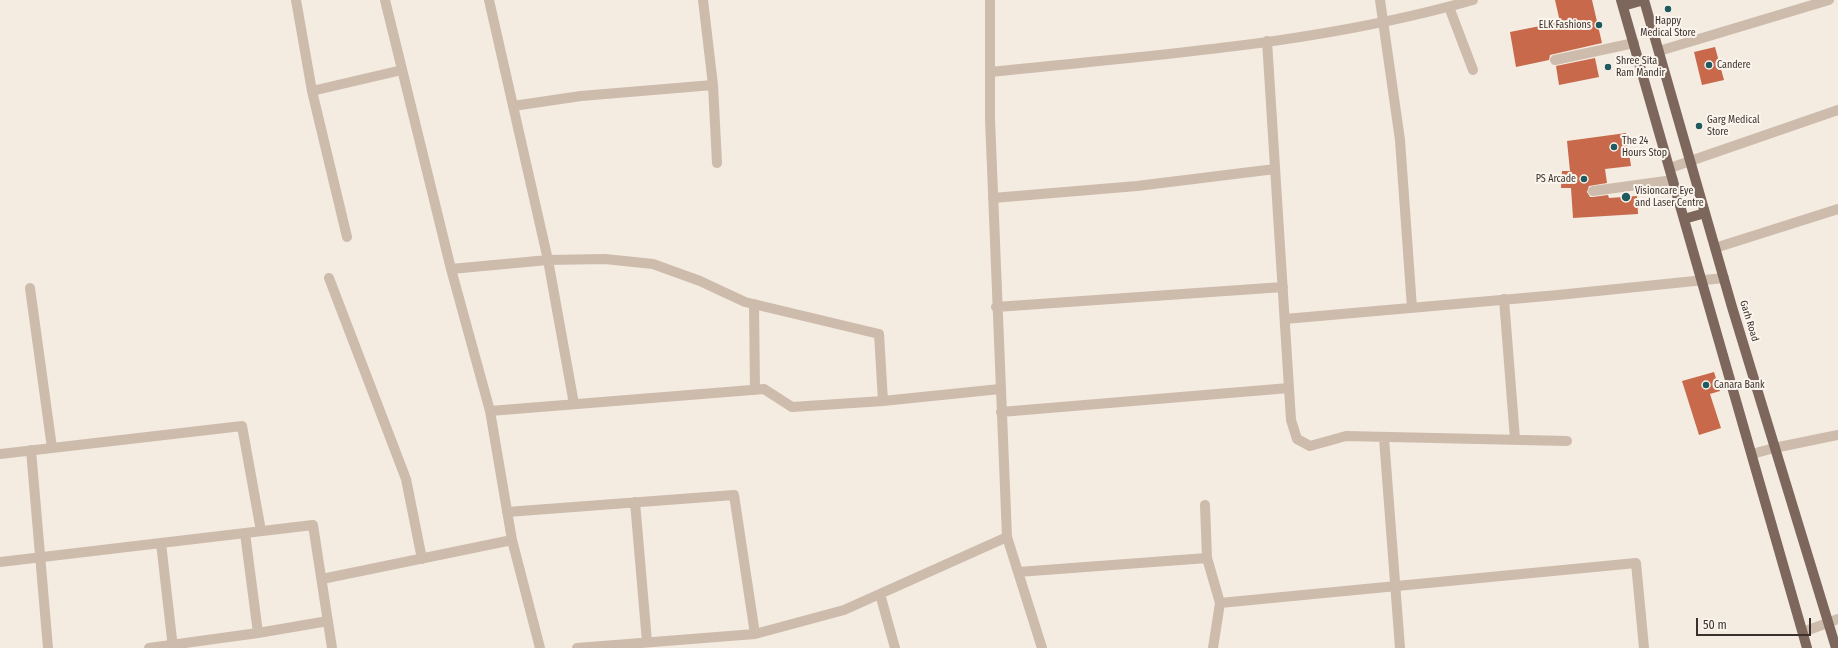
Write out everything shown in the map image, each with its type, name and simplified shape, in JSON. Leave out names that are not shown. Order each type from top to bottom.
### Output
[{"type":"main road","name":"Garh Road","points":[[1644,0],[1774,448],[1836,648]]},
{"type":"main road","points":[[1644,0],[1622,3],[1807,648]]},
{"type":"main road","points":[[1684,218],[1705,213]]},
{"type":"street","points":[[296,0],[312,91],[347,237]]},
{"type":"street","points":[[385,0],[451,269],[490,410],[512,540],[540,648]]},
{"type":"street","points":[[489,0],[548,260],[574,404]]},
{"type":"street","points":[[703,0],[713,84],[717,164]]},
{"type":"street","points":[[990,0],[990,72],[996,307],[1007,537],[1042,648]]},
{"type":"street","points":[[1380,0],[1400,140],[1412,308]]},
{"type":"street","points":[[990,72],[1206,49],[1328,33],[1449,7],[1473,0]]},
{"type":"street","points":[[1659,51],[1829,0]]},
{"type":"street","points":[[1449,7],[1473,70]]},
{"type":"street","points":[[1267,41],[1291,420],[1297,439],[1310,446],[1346,436],[1567,441]]},
{"type":"street","points":[[1555,60],[1634,43]]},
{"type":"street","points":[[312,91],[402,70]]},
{"type":"street","points":[[513,106],[582,96],[713,84]]},
{"type":"street","points":[[1670,168],[1838,110]]},
{"type":"street","points":[[993,198],[1137,186],[1275,169]]},
{"type":"street","points":[[1593,191],[1673,180]]},
{"type":"street","points":[[1715,248],[1838,209]]},
{"type":"street","points":[[451,269],[548,260],[605,259],[653,264],[700,281],[745,302],[879,334],[882,401]]},
{"type":"street","points":[[329,278],[406,479],[422,559]]},
{"type":"street","points":[[1285,319],[1504,300],[1724,278]]},
{"type":"street","points":[[996,307],[1283,287]]},
{"type":"street","points":[[30,288],[52,448]]},
{"type":"street","points":[[1504,300],[1515,439]]},
{"type":"street","points":[[754,304],[755,390]]},
{"type":"street","points":[[1001,412],[1289,388]]},
{"type":"street","points":[[490,410],[764,389],[792,407],[882,401],[1000,389]]},
{"type":"street","points":[[0,454],[242,426],[261,531]]},
{"type":"street","points":[[1752,454],[1838,435]]},
{"type":"street","points":[[1384,438],[1400,648]]},
{"type":"street","points":[[31,450],[48,648]]},
{"type":"street","points":[[507,512],[734,495],[755,634]]},
{"type":"street","points":[[635,502],[647,642]]},
{"type":"street","points":[[1205,505],[1207,558],[1220,603],[1213,648]]},
{"type":"street","points":[[0,562],[313,525],[332,648]]},
{"type":"street","points":[[245,533],[258,633]]},
{"type":"street","points":[[577,648],[755,634],[844,610],[1007,537]]},
{"type":"street","points":[[322,579],[512,540]]},
{"type":"street","points":[[161,543],[173,646]]},
{"type":"street","points":[[1018,572],[1207,558]]},
{"type":"street","points":[[1220,603],[1636,563],[1644,648]]},
{"type":"street","points":[[880,594],[895,648]]},
{"type":"street","points":[[1803,632],[1838,619]]},
{"type":"street","points":[[149,648],[173,646],[328,621]]},
{"type":"building","points":[[1555,0],[1592,0],[1602,43],[1550,55],[1549,60],[1516,67],[1510,32],[1560,22]]},
{"type":"building","points":[[1715,47],[1724,80],[1702,85],[1694,52]]},
{"type":"building","points":[[1595,58],[1599,77],[1559,85],[1556,66]]},
{"type":"building","points":[[1626,133],[1631,166],[1605,169],[1607,183],[1589,186],[1587,192],[1590,197],[1608,195],[1609,198],[1637,196],[1638,214],[1573,218],[1571,188],[1561,188],[1562,171],[1570,171],[1567,141]]},
{"type":"building","points":[[1714,372],[1720,391],[1710,394],[1721,428],[1699,435],[1682,381]]},
{"type":"place","name":"Happy Medical Store","points":[[1668,9]]},
{"type":"place","name":"ELK Fashions","points":[[1599,25]]},
{"type":"place","name":"Candere","points":[[1709,65]]},
{"type":"place","name":"Shree Sita Ram Mandir","points":[[1608,67]]},
{"type":"place","name":"Garg Medical Store","points":[[1699,126]]},
{"type":"place","name":"The 24 Hours Stop","points":[[1614,147]]},
{"type":"place","name":"PS Arcade","points":[[1584,179]]},
{"type":"place","name":"Visioncare Eye and Laser Centre","points":[[1626,197]]},
{"type":"place","name":"Canara Bank","points":[[1706,385]]}]
